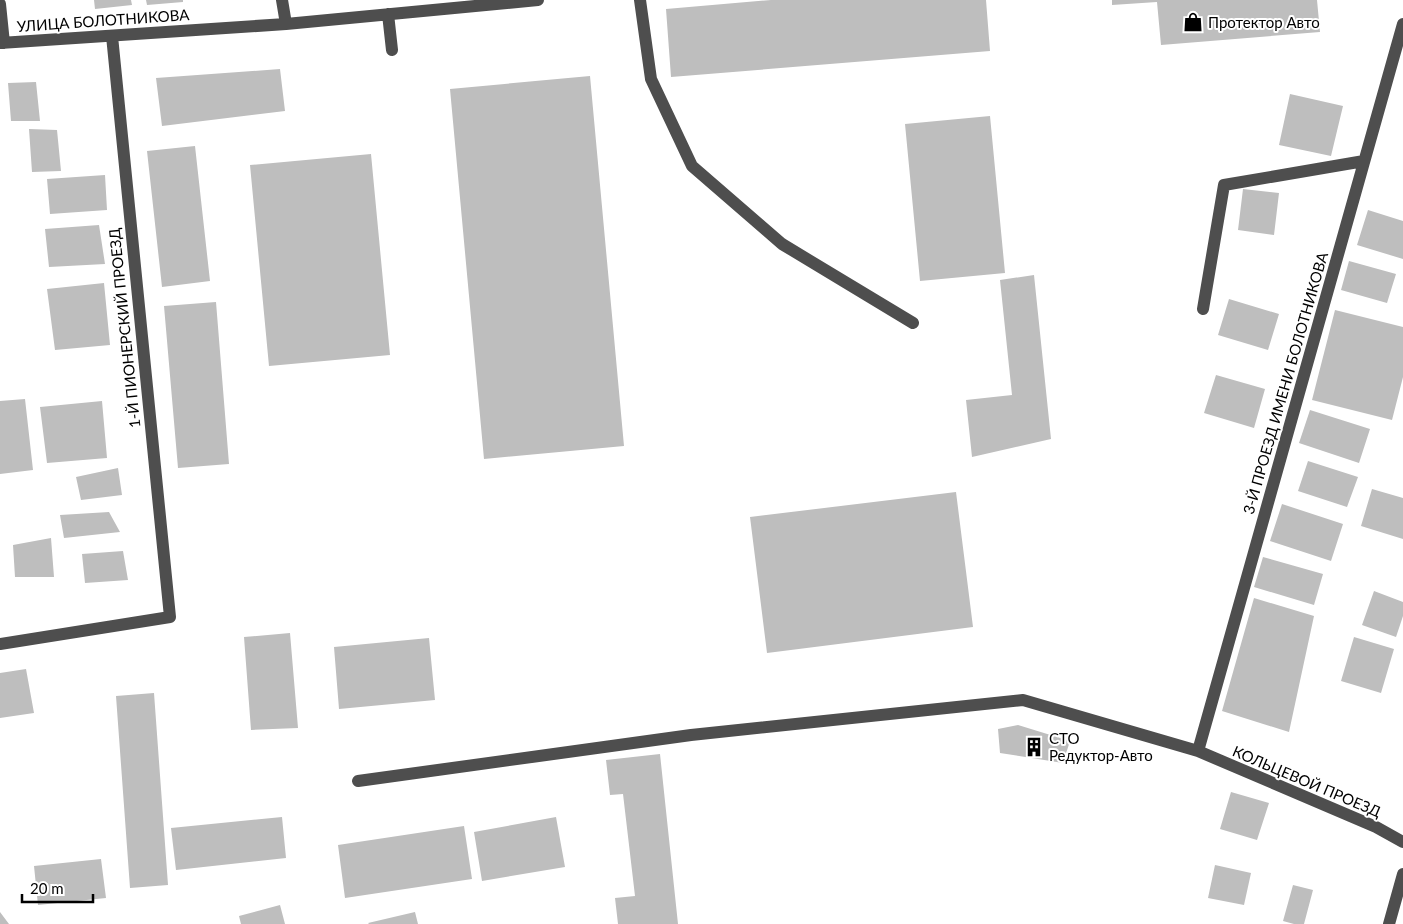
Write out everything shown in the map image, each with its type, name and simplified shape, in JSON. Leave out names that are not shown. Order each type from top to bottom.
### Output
[{"type":"street","points":[[282,0],[286,24]]},
{"type":"street","name":"УЛИЦА БОЛОТНИКОВА","points":[[2,43],[286,24],[538,0]]},
{"type":"street","points":[[640,0],[651,79],[692,166],[782,244],[913,323]]},
{"type":"street","points":[[0,4],[2,43]]},
{"type":"street","points":[[388,14],[392,50]]},
{"type":"street","name":"3-Й ПРОЕЗД ИМЕНИ БОЛОТНИКОВА","points":[[1198,751],[1403,24]]},
{"type":"street","name":"1-Й ПИОНЕРСКИЙ ПРОЕЗД","points":[[0,644],[170,617],[112,36]]},
{"type":"street","points":[[1203,309],[1224,184],[1364,162]]},
{"type":"street","name":"КОЛЬЦЕВОЙ ПРОЕЗД","points":[[358,781],[691,735],[1023,700],[1198,751],[1376,827],[1403,842]]},
{"type":"street","points":[[1390,924],[1403,874]]},
{"type":"building","points":[[94,0],[131,0],[132,5],[95,9]]},
{"type":"building","points":[[146,0],[183,0],[183,2],[147,5]]},
{"type":"building","points":[[771,0],[986,0],[990,51],[671,77],[666,9]]},
{"type":"building","points":[[1112,0],[1317,0],[1320,32],[1161,45],[1157,2],[1112,5]]},
{"type":"building","points":[[280,69],[285,111],[162,126],[156,78]]},
{"type":"building","points":[[590,76],[624,446],[484,459],[450,89]]},
{"type":"building","points":[[36,82],[40,121],[11,121],[8,83]]},
{"type":"building","points":[[1290,94],[1343,106],[1331,156],[1279,145]]},
{"type":"building","points":[[990,116],[1005,273],[920,281],[905,124]]},
{"type":"building","points":[[29,129],[57,130],[61,171],[32,172]]},
{"type":"building","points":[[195,146],[210,281],[162,287],[147,151]]},
{"type":"building","points":[[371,154],[390,355],[269,366],[250,165]]},
{"type":"building","points":[[105,175],[107,210],[50,214],[47,179]]},
{"type":"building","points":[[1243,189],[1279,193],[1274,235],[1238,230]]},
{"type":"building","points":[[1368,210],[1403,221],[1403,259],[1357,245]]},
{"type":"building","points":[[99,225],[105,264],[49,267],[45,229]]},
{"type":"building","points":[[1349,261],[1396,274],[1387,303],[1341,290]]},
{"type":"building","points":[[1034,275],[1051,439],[972,457],[966,400],[1012,395],[1000,280]]},
{"type":"building","points":[[104,283],[110,345],[55,350],[47,289]]},
{"type":"building","points":[[1229,299],[1279,314],[1268,350],[1218,335]]},
{"type":"building","points":[[216,302],[229,464],[178,468],[164,306]]},
{"type":"building","points":[[1335,310],[1403,327],[1403,377],[1392,420],[1312,400]]},
{"type":"building","points":[[1216,375],[1265,389],[1254,428],[1204,413]]},
{"type":"building","points":[[25,399],[33,470],[0,474],[0,401]]},
{"type":"building","points":[[102,401],[107,458],[47,463],[40,407]]},
{"type":"building","points":[[1310,410],[1370,429],[1359,463],[1299,443]]},
{"type":"building","points":[[1308,461],[1358,477],[1347,507],[1298,491]]},
{"type":"building","points":[[118,468],[122,495],[81,500],[76,477]]},
{"type":"building","points":[[1372,489],[1403,498],[1403,539],[1361,526]]},
{"type":"building","points":[[956,492],[973,627],[767,653],[750,517]]},
{"type":"building","points":[[1282,504],[1343,524],[1331,561],[1270,541]]},
{"type":"building","points":[[109,512],[120,532],[64,538],[60,515]]},
{"type":"building","points":[[51,538],[54,577],[15,577],[13,545]]},
{"type":"building","points":[[123,551],[128,580],[85,583],[82,554]]},
{"type":"building","points":[[1263,557],[1323,574],[1314,605],[1254,587]]},
{"type":"building","points":[[1374,591],[1403,602],[1403,616],[1396,637],[1362,625]]},
{"type":"building","points":[[1254,598],[1314,616],[1289,732],[1222,711]]},
{"type":"building","points":[[290,633],[298,728],[251,730],[244,637]]},
{"type":"building","points":[[1354,637],[1394,649],[1381,693],[1341,681]]},
{"type":"building","points":[[429,638],[435,700],[339,709],[334,647]]},
{"type":"building","points":[[26,669],[34,713],[0,718],[0,673]]},
{"type":"building","points":[[154,693],[168,885],[130,888],[116,696]]},
{"type":"building","name":"СТО Редуктор-Авто","points":[[1018,725],[1070,741],[1063,763],[1000,753],[998,729]]},
{"type":"building","points":[[660,754],[678,924],[618,924],[615,898],[635,896],[623,794],[610,795],[606,760]]},
{"type":"building","points":[[1231,792],[1269,803],[1257,840],[1220,829]]},
{"type":"building","points":[[282,817],[286,858],[176,870],[171,828]]},
{"type":"building","points":[[556,817],[565,867],[482,881],[474,832]]},
{"type":"building","points":[[464,826],[472,879],[345,898],[338,845]]},
{"type":"building","points":[[101,859],[106,898],[38,905],[34,866]]},
{"type":"building","points":[[1215,865],[1251,873],[1244,905],[1208,898]]},
{"type":"building","points":[[1293,885],[1313,890],[1304,924],[1283,921]]},
{"type":"building","points":[[280,905],[285,924],[241,924],[239,916]]},
{"type":"building","points":[[0,912],[9,924],[0,924]]},
{"type":"building","points":[[415,912],[418,924],[368,923]]},
{"type":"place","name":"Протектор Авто","points":[[1193,22]]},
{"type":"place","name":"СТО Редуктор-Авто","points":[[1034,747]]}]
